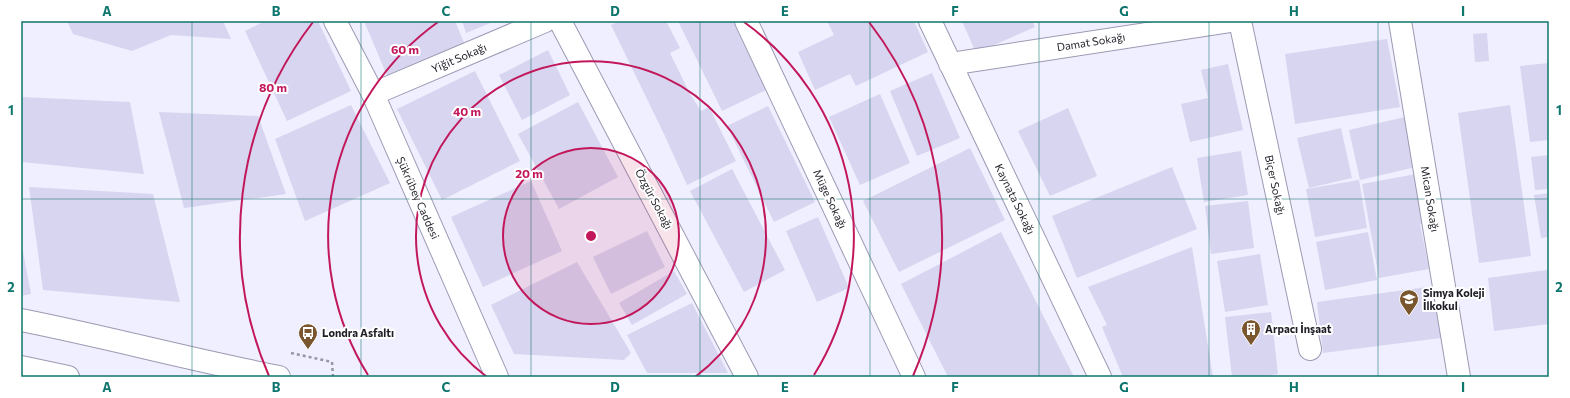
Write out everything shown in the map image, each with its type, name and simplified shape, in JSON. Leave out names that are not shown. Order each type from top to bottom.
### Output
[{"type":"main road","name":"Şükrübey Caddesi","points":[[335,21],[373,94],[497,377]]},
{"type":"main road","name":"Yiğit Sokağı","points":[[373,94],[545,21]]},
{"type":"main road","name":"Özgür Sokağı","points":[[560,21],[747,377]]},
{"type":"main road","name":"Müge Sokağı","points":[[746,21],[914,377]]},
{"type":"main road","name":"Kaynata Sokağı","points":[[930,21],[1100,377]]},
{"type":"main road","name":"Damat Sokağı","points":[[950,64],[1231,21]]},
{"type":"main road","name":"Biçer Sokağı","points":[[1240,21],[1310,349]]},
{"type":"main road","name":"Mican Sokağı","points":[[1400,21],[1460,377]]},
{"type":"main road","points":[[21,320],[79,331],[229,368],[279,377]]},
{"type":"main road","points":[[21,367],[68,377]]},
{"type":"path","points":[[285,352],[332,362],[334,377]]},
{"type":"building","points":[[67,21],[223,21],[231,39],[171,35],[132,51],[73,34]]},
{"type":"building","points":[[265,21],[318,21],[351,91],[287,121],[245,31]]},
{"type":"building","points":[[364,21],[455,21],[465,45],[388,78]]},
{"type":"building","points":[[462,21],[495,21],[466,33]]},
{"type":"building","points":[[620,21],[666,21],[680,48],[670,53],[690,94],[701,111],[709,107],[736,161],[687,185],[611,25]]},
{"type":"building","points":[[678,21],[733,21],[766,90],[722,111]]},
{"type":"building","points":[[831,21],[914,21],[928,52],[856,86],[850,74],[815,90],[798,52],[834,35],[828,23]]},
{"type":"building","points":[[962,21],[1032,21],[1035,27],[976,53]]},
{"type":"building","points":[[1487,33],[1489,61],[1475,62],[1473,34]]},
{"type":"building","points":[[1387,39],[1400,107],[1295,124],[1285,54]]},
{"type":"building","points":[[548,50],[570,95],[522,120],[499,75]]},
{"type":"building","points":[[1549,63],[1549,140],[1530,142],[1520,66]]},
{"type":"building","points":[[1228,64],[1243,130],[1190,142],[1181,104],[1208,98],[1201,70]]},
{"type":"building","points":[[475,71],[520,161],[442,200],[397,109]]},
{"type":"building","points":[[932,73],[960,138],[917,156],[890,91]]},
{"type":"building","points":[[880,94],[910,163],[860,185],[829,117]]},
{"type":"building","points":[[21,97],[130,102],[144,174],[21,162]]},
{"type":"building","points":[[578,102],[618,177],[559,209],[518,134]]},
{"type":"building","points":[[351,105],[390,183],[305,221],[275,139]]},
{"type":"building","points":[[1510,105],[1531,256],[1479,263],[1458,113]]},
{"type":"building","points":[[768,106],[815,202],[774,222],[727,126]]},
{"type":"building","points":[[1068,108],[1097,176],[1050,196],[1018,131]]},
{"type":"building","points":[[159,112],[258,116],[286,194],[184,208]]},
{"type":"building","points":[[1405,117],[1416,167],[1360,180],[1349,130]]},
{"type":"building","points":[[1341,128],[1352,178],[1309,188],[1297,138]]},
{"type":"building","points":[[970,148],[1005,220],[899,272],[863,201]]},
{"type":"building","points":[[1241,151],[1248,195],[1204,202],[1197,158]]},
{"type":"building","points":[[1549,155],[1549,189],[1535,190],[1531,157]]},
{"type":"building","points":[[1172,167],[1197,229],[1077,278],[1052,216]]},
{"type":"building","points":[[732,169],[785,270],[744,292],[690,191]]},
{"type":"building","points":[[1416,174],[1425,223],[1420,224],[1429,269],[1379,278],[1362,184]]},
{"type":"building","points":[[1359,180],[1367,228],[1315,237],[1306,189]]},
{"type":"building","points":[[531,181],[562,251],[483,287],[451,217]]},
{"type":"building","points":[[29,187],[153,194],[180,302],[43,290]]},
{"type":"building","points":[[1549,193],[1549,237],[1541,238],[1534,195]]},
{"type":"building","points":[[1248,201],[1254,248],[1211,254],[1205,206]]},
{"type":"building","points":[[818,217],[849,288],[817,302],[786,231]]},
{"type":"building","points":[[647,231],[665,267],[611,294],[593,257]]},
{"type":"building","points":[[1001,232],[1074,377],[948,377],[901,284]]},
{"type":"building","points":[[1368,232],[1377,280],[1325,290],[1316,242]]},
{"type":"building","points":[[21,241],[31,294],[21,296]]},
{"type":"building","points":[[1192,247],[1213,377],[1123,377],[1102,327],[1107,325],[1088,287]]},
{"type":"building","points":[[1260,254],[1268,305],[1225,312],[1217,261]]},
{"type":"building","points":[[577,262],[631,353],[624,360],[514,354],[491,305]]},
{"type":"building","points":[[1547,270],[1549,284],[1549,324],[1494,331],[1488,278]]},
{"type":"building","points":[[674,271],[687,294],[632,325],[619,303]]},
{"type":"building","points":[[1434,286],[1441,338],[1323,353],[1317,302]]},
{"type":"building","points":[[692,303],[728,373],[647,373],[627,335]]},
{"type":"building","name":"Arpacı İnşaat","points":[[1271,312],[1278,374],[1257,377],[1232,377],[1225,317]]},
{"type":"place","name":"Simya Koleji İlkokul","points":[[1409,316]]},
{"type":"place","name":"Arpacı İnşaat","points":[[1251,346]]},
{"type":"place","name":"Londra Asfaltı","points":[[308,350]]}]
